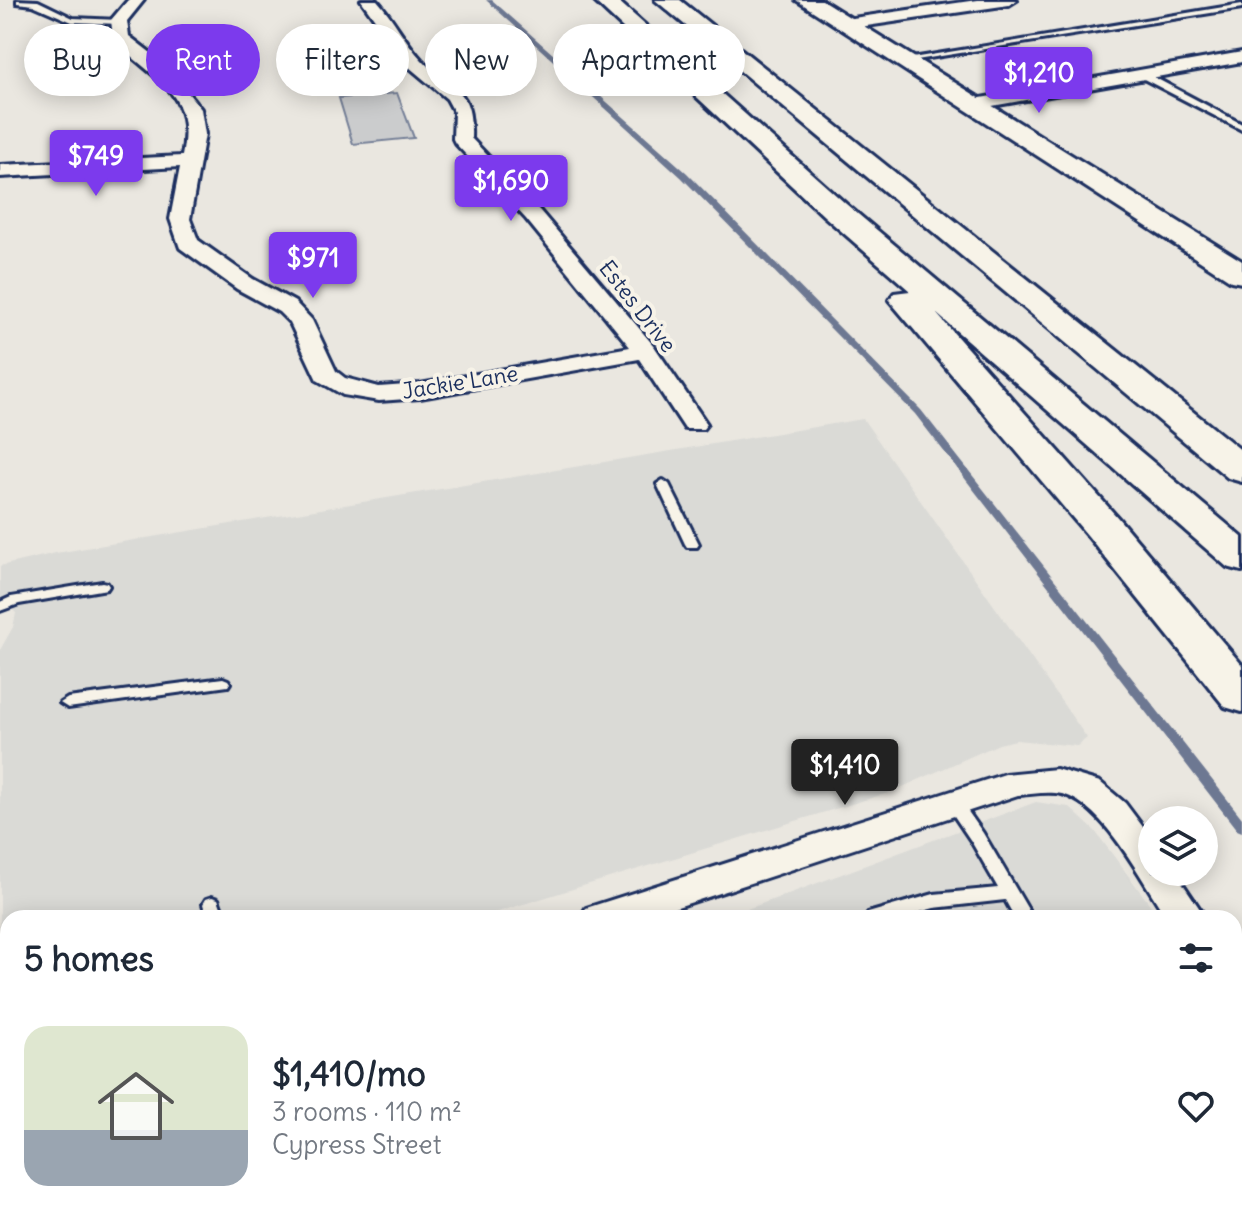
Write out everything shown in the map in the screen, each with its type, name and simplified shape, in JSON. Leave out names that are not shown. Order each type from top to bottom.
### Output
[{"type":"highway","points":[[604,0],[835,210],[1242,558]]},
{"type":"highway","points":[[666,0],[1242,470]]},
{"type":"highway","points":[[835,210],[885,275],[1103,527],[1242,696]]},
{"type":"highway","points":[[944,225],[1242,431]]},
{"type":"street","points":[[119,22],[136,0]]},
{"type":"street","name":"Estes Drive","points":[[369,0],[415,63],[454,96],[463,112],[462,139],[533,215],[646,351],[694,424]]},
{"type":"street","points":[[807,0],[1242,274]]},
{"type":"street","points":[[846,24],[1009,0]]},
{"type":"street","name":"Jackie Lane","points":[[119,22],[121,38],[158,67],[192,109],[196,134],[180,219],[188,243],[245,284],[287,307],[300,320],[326,375],[352,390],[379,394],[420,391],[646,351]]},
{"type":"street","points":[[975,104],[1242,57]]},
{"type":"street","points":[[0,171],[191,166]]},
{"type":"street","points":[[0,181],[191,166]]},
{"type":"street","points":[[624,910],[1017,783],[1057,780],[1093,794],[1118,816],[1138,846]]},
{"type":"street","points":[[1165,886],[1181,910]]},
{"type":"lane","points":[[20,1],[35,3],[72,20],[119,22]]},
{"type":"lane","points":[[904,60],[1242,6]]},
{"type":"lane","points":[[1143,75],[1242,127]]},
{"type":"lane","points":[[663,484],[692,544]]},
{"type":"lane","points":[[0,607],[16,600],[102,586]]},
{"type":"lane","points":[[68,703],[223,683]]},
{"type":"lane","points":[[954,804],[1019,910]]},
{"type":"lane","points":[[902,910],[934,901],[1009,893]]},
{"type":"lane","points":[[928,910],[934,901]]},
{"type":"shaded area","points":[[398,96],[414,138],[353,144],[339,98]]},
{"type":"shaded area","points":[[863,419],[1087,738],[1077,746],[1016,740],[999,744],[891,792],[504,910],[0,910],[0,650],[13,627],[16,613],[0,597],[0,566],[56,553]]},
{"type":"shaded area","points":[[1036,802],[1069,807],[1095,831],[1154,910],[745,910]]},
{"type":"waterway","points":[[489,0],[684,175],[918,412],[1242,827]]}]
